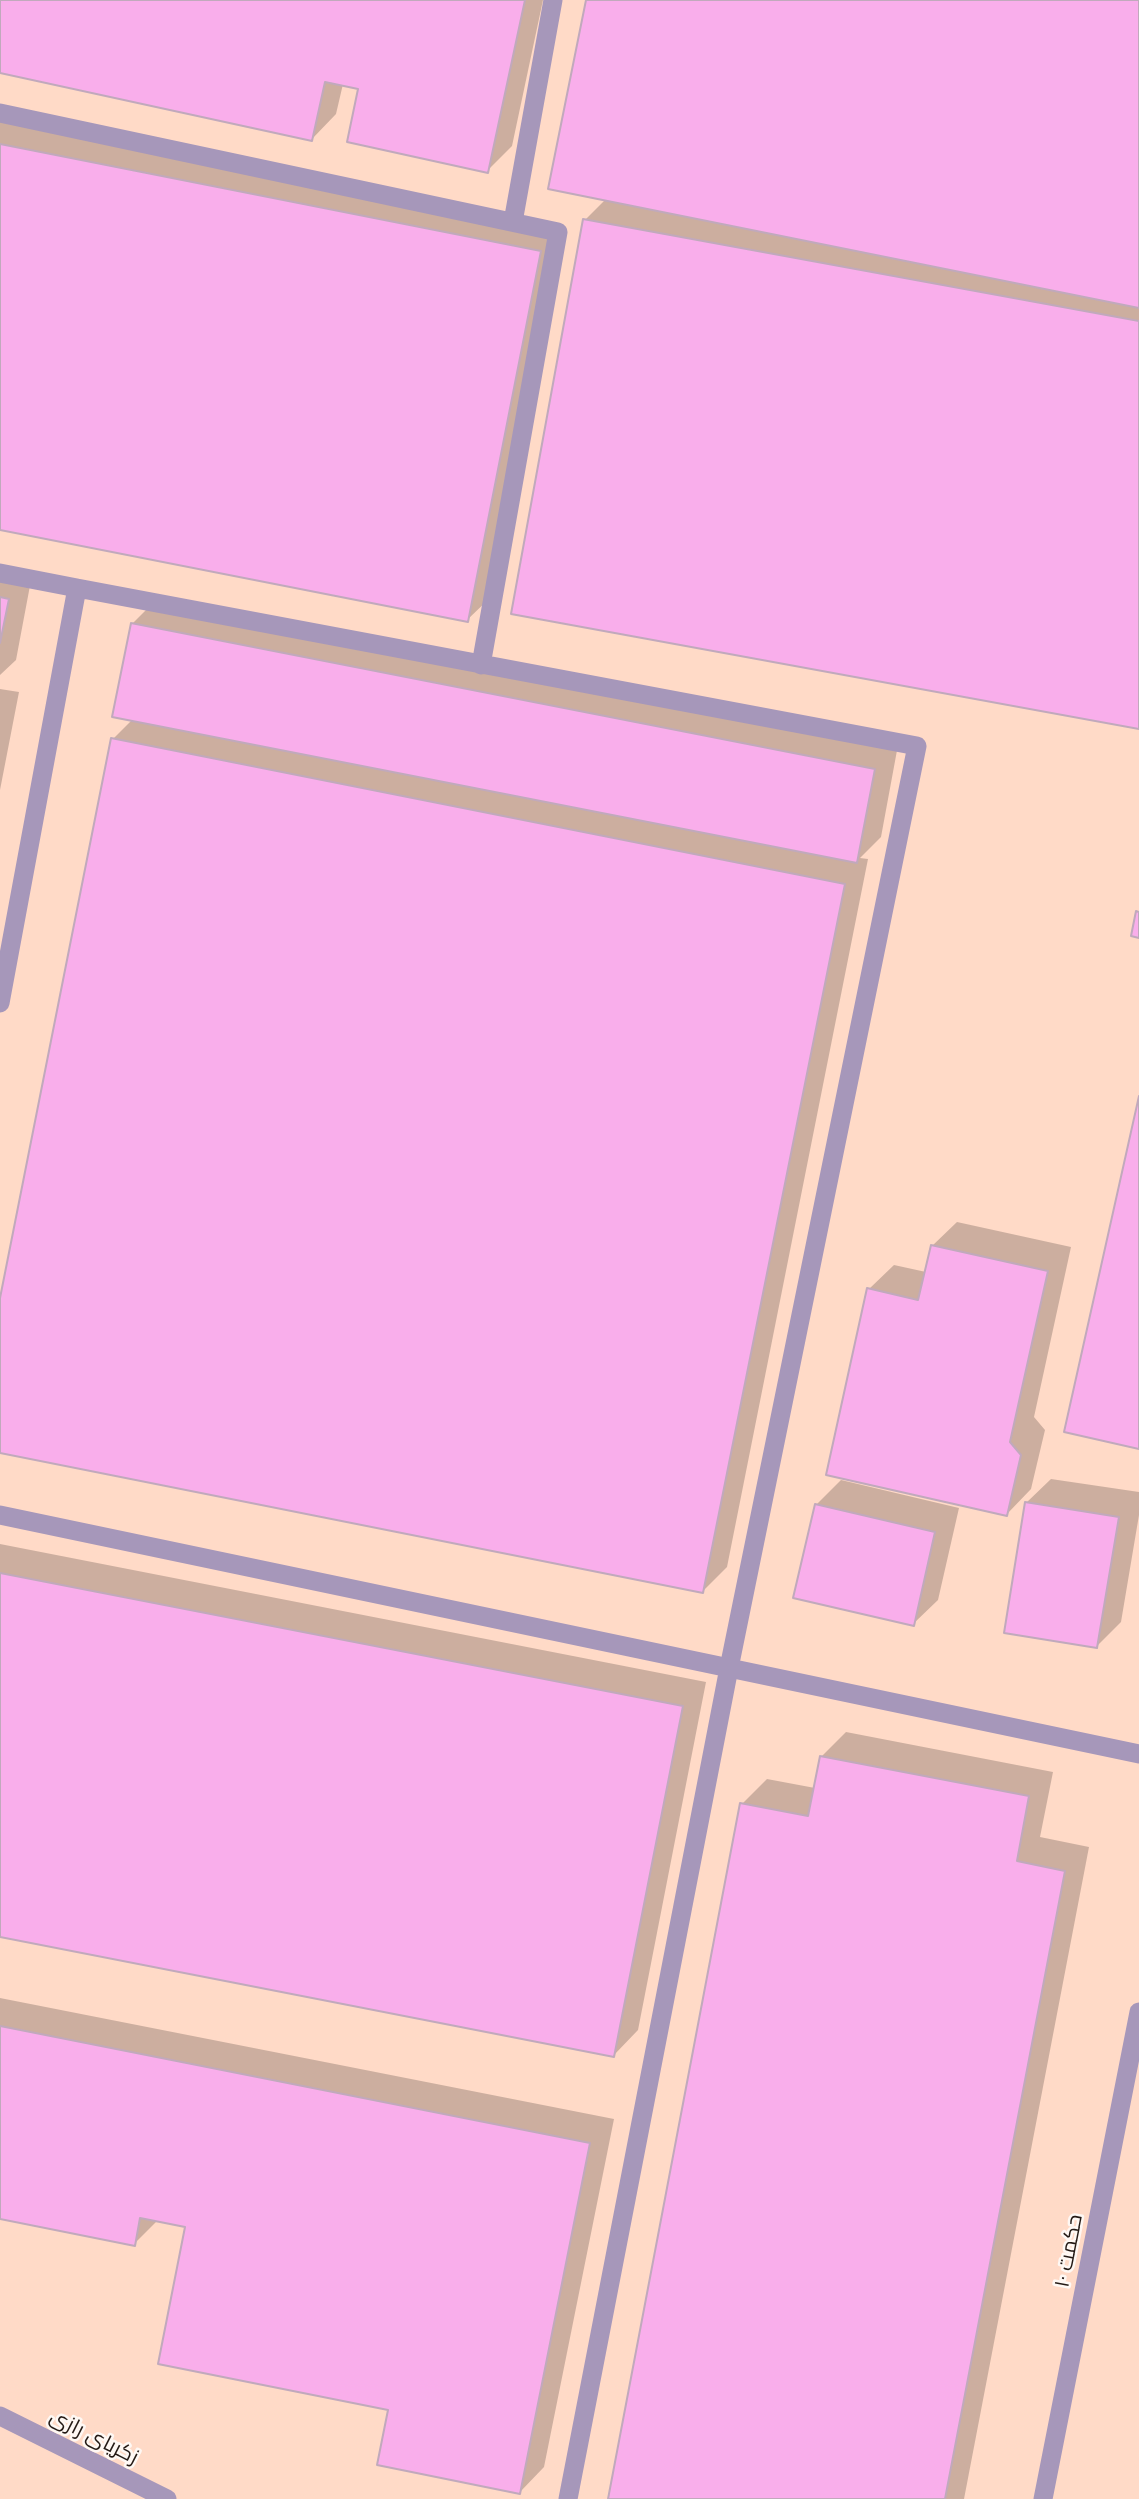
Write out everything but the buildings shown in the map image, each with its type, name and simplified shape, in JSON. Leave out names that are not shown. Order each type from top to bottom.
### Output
[{"type":"street","points":[[513,222],[553,0]]},
{"type":"street","points":[[0,113],[558,232],[481,665]]},
{"type":"street","points":[[0,573],[917,747],[729,1668],[568,2499]]},
{"type":"street","points":[[0,1003],[76,588]]},
{"type":"street","points":[[0,1515],[1139,1754]]},
{"type":"street","name":"حکمت ۱۰","points":[[1043,2499],[1139,2012]]},
{"type":"street","name":"زکریای رازی","points":[[0,2416],[167,2499]]},
{"type":"shaded area","points":[[0,0],[1139,0],[1139,2499],[0,2499]]}]
